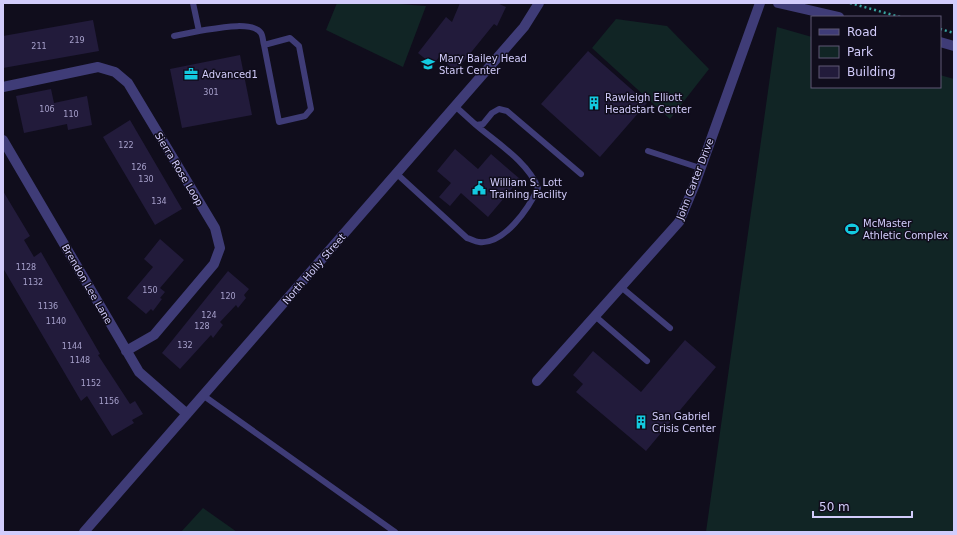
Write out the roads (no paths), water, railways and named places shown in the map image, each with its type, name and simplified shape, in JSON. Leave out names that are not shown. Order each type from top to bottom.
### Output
[{"type":"street","name":"North Holly Street","points":[[84,532],[524,27],[539,3]]},
{"type":"street","name":"John Carter Drive","points":[[537,381],[679,222],[760,3]]},
{"type":"street","points":[[778,3],[835,16]]},
{"type":"street","points":[[941,42],[954,46]]},
{"type":"street","name":"Sierra Rose Loop","points":[[3,87],[98,67],[115,72],[128,83],[215,228],[220,248],[214,264],[154,335],[126,351]]},
{"type":"street","name":"Brendon Lee Lane","points":[[3,140],[126,351],[140,372],[187,414]]},
{"type":"lane","points":[[193,3],[199,31]]},
{"type":"lane","points":[[174,36],[199,31],[243,26],[255,28],[261,33],[279,122],[305,116],[311,109],[299,46],[290,38],[264,45]]},
{"type":"lane","points":[[397,174],[467,238],[478,242],[491,241],[503,234],[520,217],[538,188],[534,177],[525,167],[455,106]]},
{"type":"lane","points":[[476,125],[483,124],[492,113],[499,109],[507,111],[581,174]]},
{"type":"lane","points":[[648,151],[700,168]]},
{"type":"lane","points":[[621,287],[670,328]]},
{"type":"lane","points":[[595,316],[647,361]]},
{"type":"lane","points":[[204,396],[395,532]]},
{"type":"place","name":"Mary Bailey Head Start Center","points":[[428,64]]},
{"type":"place","name":"Advanced1","points":[[191,74]]},
{"type":"place","name":"Rawleigh Elliott Headstart Center","points":[[594,103]]},
{"type":"place","name":"William S. Lott Training Facility","points":[[479,188]]},
{"type":"place","name":"McMaster Athletic Complex","points":[[852,229]]},
{"type":"place","name":"San Gabriel Crisis Center","points":[[641,422]]}]
